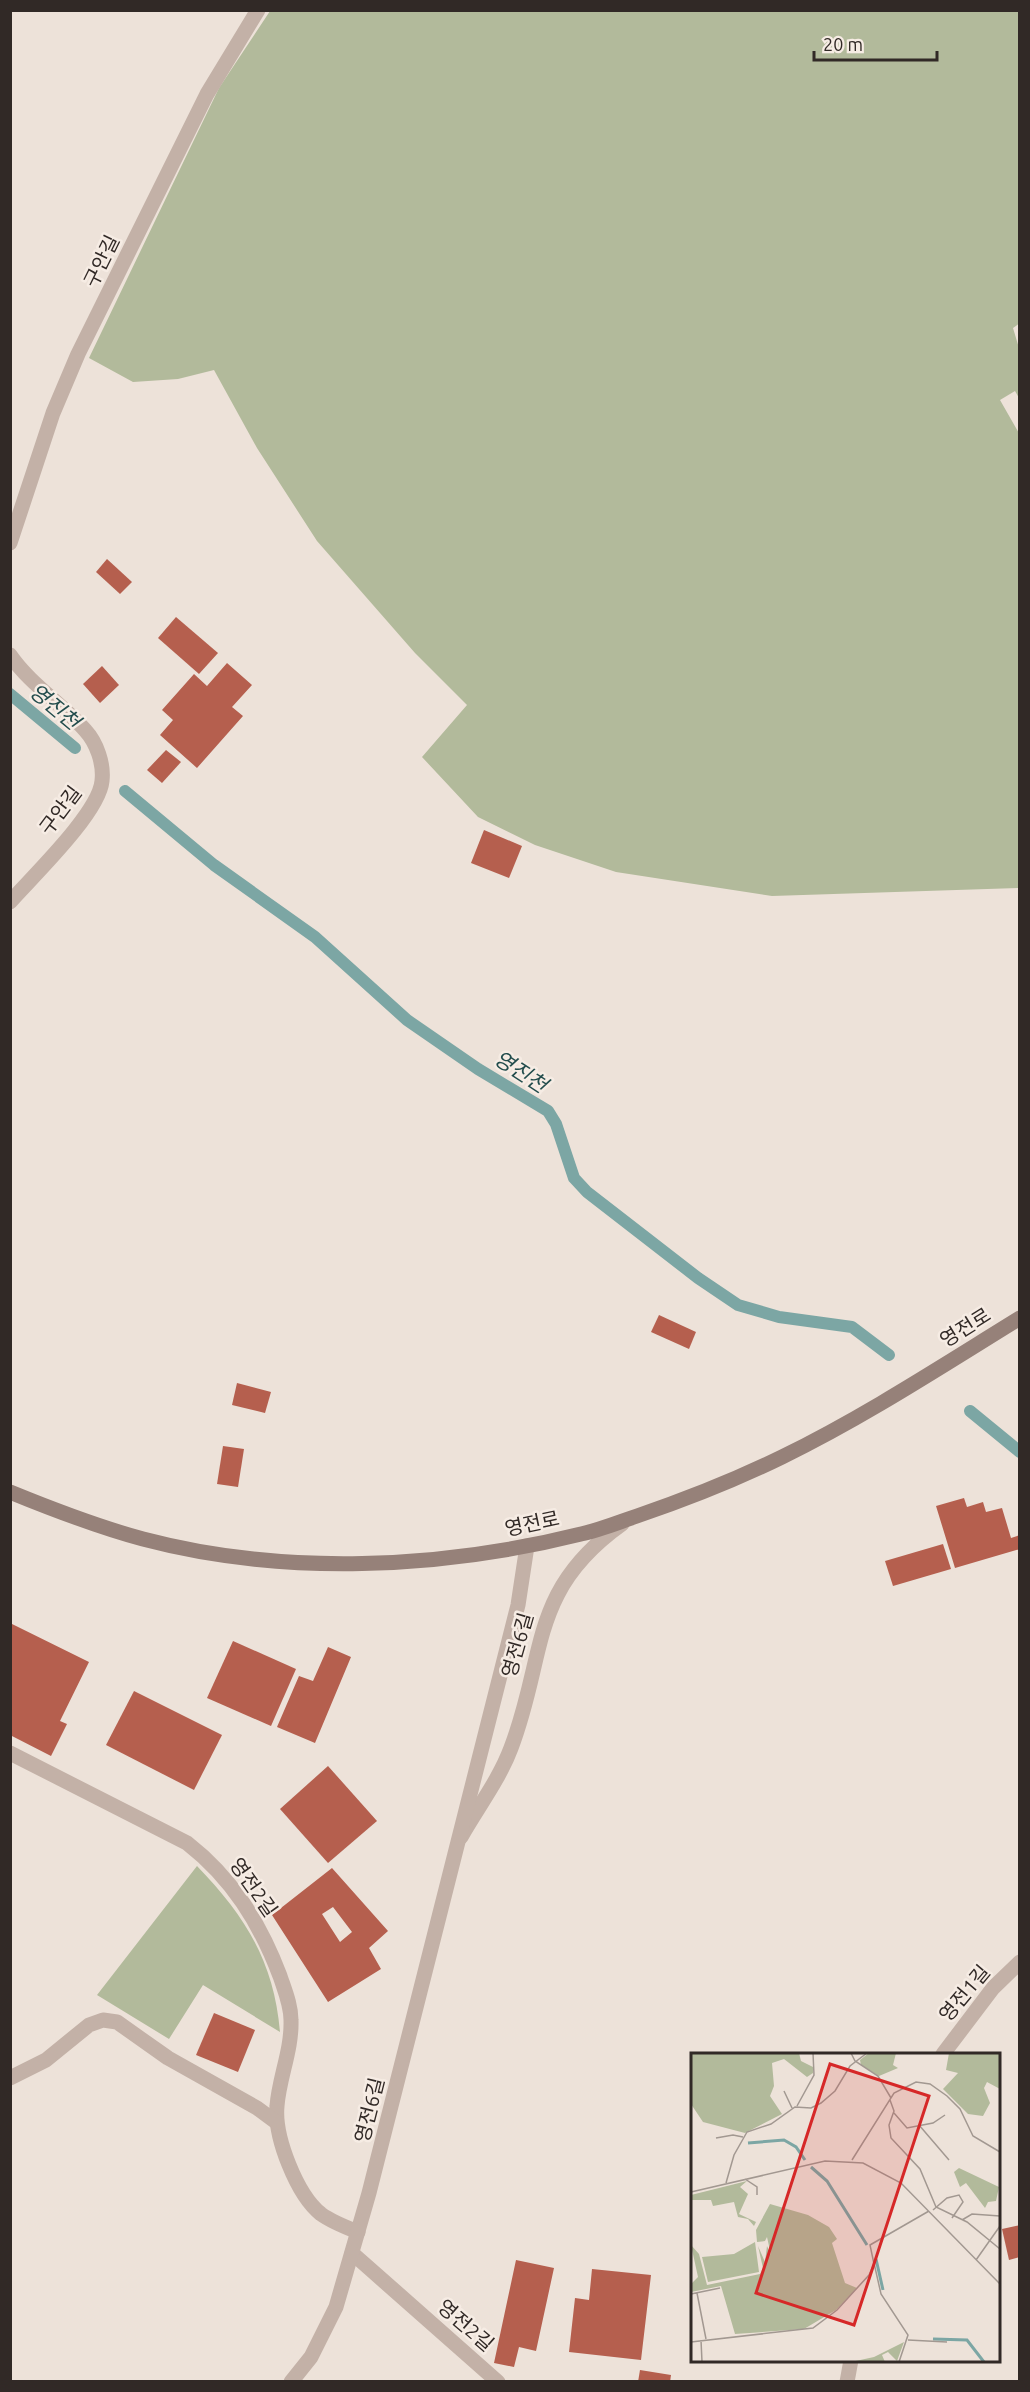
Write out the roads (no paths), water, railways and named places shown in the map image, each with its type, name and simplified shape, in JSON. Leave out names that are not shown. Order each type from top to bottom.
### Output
[{"type":"street","name":"구안길","points":[[10,543],[50,423],[78,354],[207,94],[258,10]]},
{"type":"street","name":"구안길","points":[[10,902],[83,819],[96,800],[102,782],[101,761],[87,732],[11,656]]},
{"type":"street","name":"영전로","points":[[10,1492],[73,1517],[143,1539],[201,1551],[265,1559],[332,1562],[415,1560],[498,1552],[584,1534],[726,1483],[783,1457],[850,1421],[1020,1318]]},
{"type":"street","name":"영전6길","points":[[461,1837],[501,1771],[512,1747],[546,1615],[560,1587],[598,1541],[629,1518]]},
{"type":"street","name":"영전6길","points":[[291,2382],[311,2357],[336,2307],[358,2232],[461,1837],[518,1605],[527,1546]]},
{"type":"street","name":"영전2길","points":[[10,1753],[187,1843],[229,1881],[255,1920],[288,1998],[291,2020],[276,2122],[294,2175],[308,2200],[321,2213],[341,2226],[358,2232]]},
{"type":"street","name":"영전1길","points":[[944,2053],[993,1988],[1020,1962]]},
{"type":"street","points":[[10,2078],[46,2060],[89,2025],[104,2020],[117,2022],[168,2058],[257,2108],[276,2122]]},
{"type":"street","name":"영전2길","points":[[352,2253],[498,2382]]},
{"type":"street","points":[[847,2382],[852,2362]]},
{"type":"waterway","name":"영진천","points":[[10,694],[75,748]]},
{"type":"waterway","name":"영진천","points":[[125,791],[214,865],[315,937],[407,1020],[478,1069],[548,1111],[556,1124],[574,1178],[587,1192],[698,1278],[738,1305],[779,1317],[852,1327],[889,1355]]},
{"type":"waterway","name":"영진천","points":[[970,1411],[1020,1452]]}]
